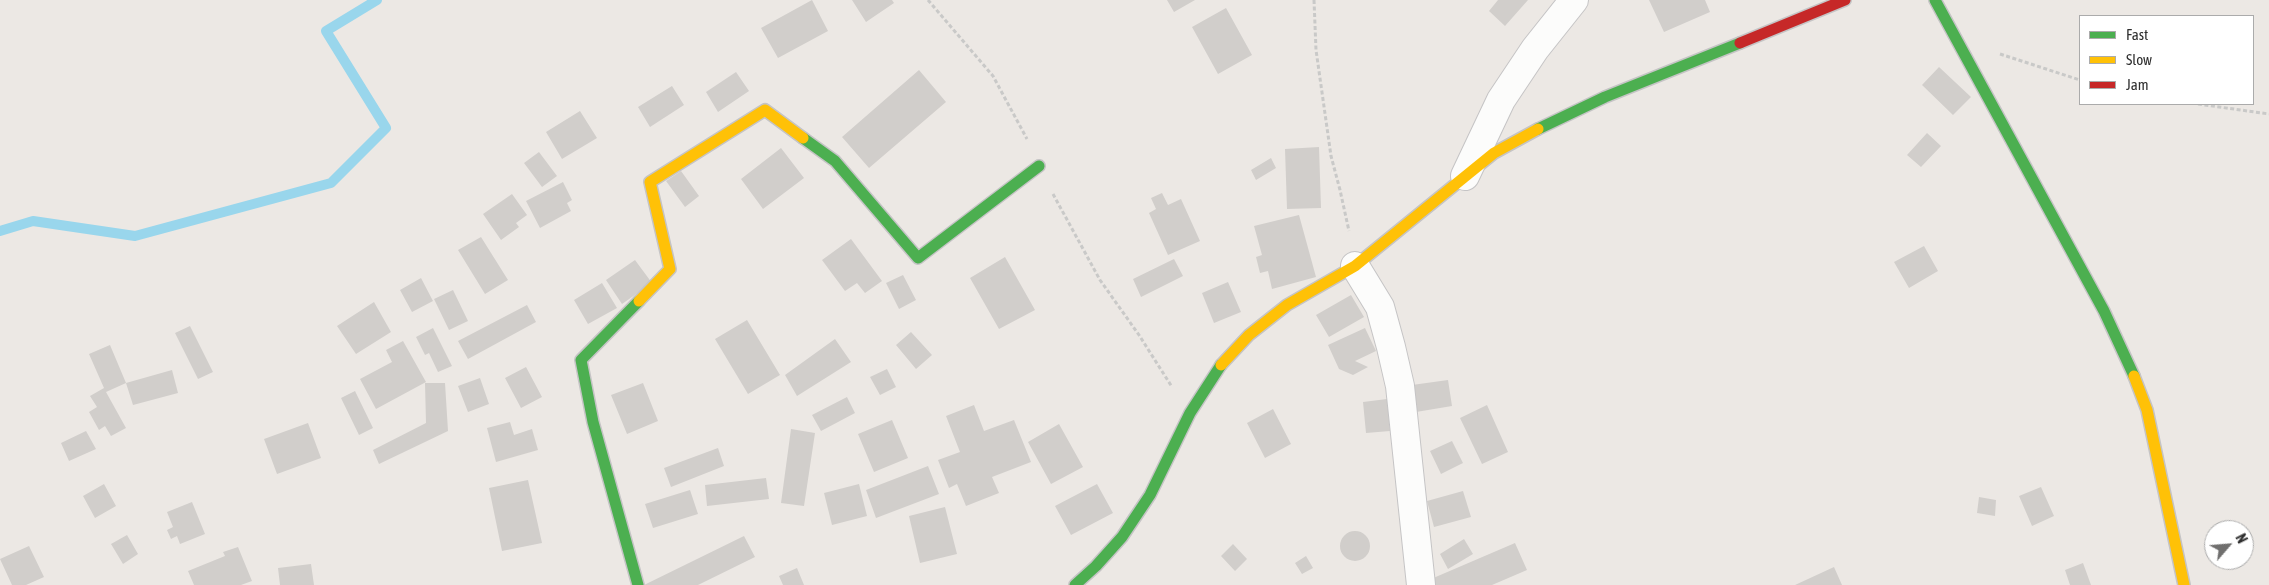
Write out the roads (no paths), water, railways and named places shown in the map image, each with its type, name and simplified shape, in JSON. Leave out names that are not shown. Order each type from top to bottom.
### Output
[{"type":"street","points":[[1466,176],[1501,100],[1535,49],[1574,0]]},
{"type":"street","points":[[1075,585],[1096,566],[1122,537],[1150,495],[1190,413],[1219,367],[1249,335],[1288,305],[1355,266],[1494,153],[1539,128],[1596,101],[1845,0]]},
{"type":"street","points":[[1935,0],[2104,311],[2130,365],[2147,410],[2184,585]]},
{"type":"street","points":[[638,585],[636,571],[593,422],[581,360],[670,269],[650,182],[765,110],[835,161],[918,258],[1039,166]]},
{"type":"street","points":[[1355,266],[1380,307],[1400,386],[1421,585]]},
{"type":"waterway","points":[[0,231],[33,221],[135,236],[331,183],[386,128],[326,31],[377,0]]}]
